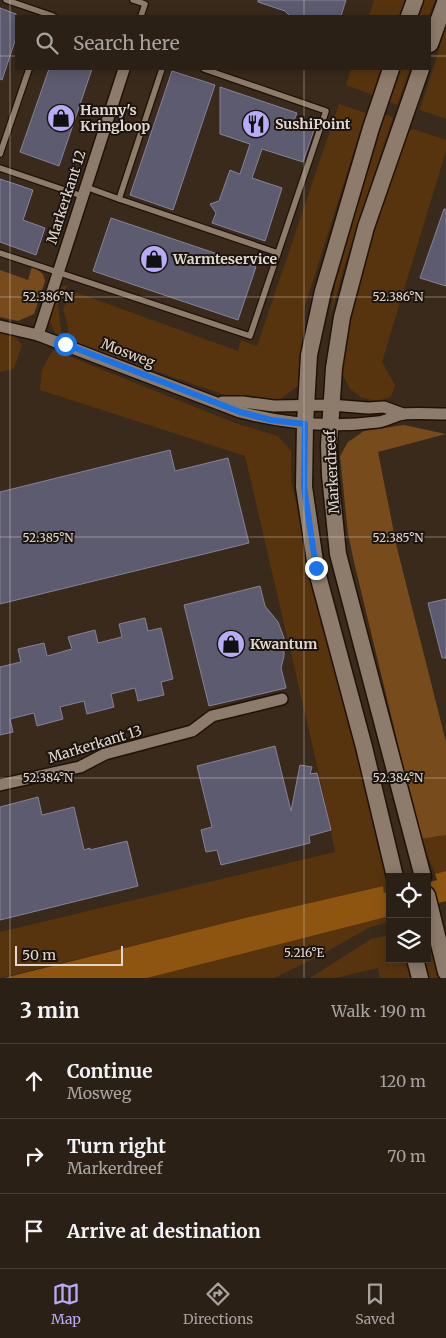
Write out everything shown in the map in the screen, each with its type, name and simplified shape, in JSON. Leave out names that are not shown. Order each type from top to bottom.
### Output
[{"type":"main road","points":[[409,15],[414,0]]},
{"type":"main road","points":[[431,41],[446,0]]},
{"type":"main road","name":"Markerdreef","points":[[391,70],[322,290],[309,354],[304,487],[316,568],[364,747],[394,873]]},
{"type":"main road","name":"Markerdreef","points":[[421,70],[366,227],[342,317],[334,368],[329,424],[330,475],[338,554],[421,873]]},
{"type":"main road","points":[[431,910],[446,972]]},
{"type":"main road","points":[[417,963],[420,978]]},
{"type":"street","name":"Markerkant 12","points":[[38,334],[124,70]]},
{"type":"street","name":"Mosweg","points":[[0,326],[38,334],[240,412],[271,420],[305,424],[380,422],[402,414]]},
{"type":"street","name":"Mosweg","points":[[215,402],[243,402],[274,406],[331,404],[368,408],[384,407],[402,414]]},
{"type":"street","points":[[402,414],[446,414]]},
{"type":"street","name":"Markerkant 13","points":[[0,785],[80,767],[104,754],[192,731],[212,716],[282,699]]},
{"type":"lane","points":[[6,0],[46,15]]},
{"type":"lane","points":[[133,0],[145,2],[141,15]]},
{"type":"lane","points":[[0,154],[29,70]]},
{"type":"lane","points":[[119,199],[162,70]]},
{"type":"lane","points":[[0,252],[250,336],[326,111],[207,70]]},
{"type":"lane","points":[[0,168],[119,199],[278,253]]},
{"type":"shaded area","points":[[374,0],[405,0],[400,15],[369,15]]},
{"type":"shaded area","points":[[422,0],[435,0],[429,15],[416,15]]},
{"type":"shaded area","points":[[446,27],[446,119],[420,110]]},
{"type":"shaded area","points":[[351,70],[382,70],[373,95],[346,85]]},
{"type":"shaded area","points":[[398,70],[410,70],[397,105],[387,101]]},
{"type":"shaded area","points":[[339,104],[366,113],[305,306],[298,386],[278,401],[231,397],[68,341],[68,326],[63,309],[72,291],[238,351],[241,340],[257,346]]},
{"type":"shaded area","points":[[383,114],[393,117],[346,261],[329,321],[347,232]]},
{"type":"shaded area","points":[[413,129],[446,140],[446,151],[382,362],[395,385],[391,397],[377,401],[362,398],[350,389],[341,371],[346,320],[403,141],[409,131]]},
{"type":"shaded area","points":[[32,266],[43,274],[45,281],[34,314],[18,321],[0,317],[0,270],[28,280]]},
{"type":"shaded area","points":[[68,285],[58,303],[62,338],[55,333],[49,320],[59,287]]},
{"type":"shaded area","points":[[0,332],[13,335],[22,345],[14,369],[0,372]]},
{"type":"shaded area","points":[[53,350],[235,423],[278,436],[291,451],[291,482],[382,856],[386,893],[384,893],[382,886],[0,978],[0,932],[335,852],[320,778],[245,456],[40,390],[42,369]]},
{"type":"shaded area","points":[[404,425],[446,434],[378,452],[397,548],[446,742],[446,835],[421,839],[348,534],[340,456],[348,442],[364,431]]},
{"type":"shaded area","points":[[446,835],[446,871],[435,874],[421,839]]},
{"type":"shaded area","points":[[446,871],[446,901],[431,905],[431,882],[437,880],[435,874]]},
{"type":"shaded area","points":[[383,886],[384,893],[386,893],[386,917],[147,978],[4,978]]},
{"type":"shaded area","points":[[386,917],[386,923],[370,927],[319,956],[274,978],[147,978]]},
{"type":"shaded area","points":[[386,936],[386,963],[406,963],[411,978],[380,978],[378,968],[335,978],[310,978],[371,939]]},
{"type":"shaded area","points":[[431,948],[439,978],[427,978],[424,963],[431,963]]},
{"type":"building","points":[[258,0],[346,0],[341,15],[289,15],[285,11],[258,2]]},
{"type":"building","points":[[0,8],[16,15],[15,41],[2,80],[0,79]]},
{"type":"building","points":[[49,70],[92,70],[59,166],[20,152]]},
{"type":"building","points":[[172,71],[215,85],[173,210],[130,195]]},
{"type":"building","points":[[220,87],[297,113],[293,123],[314,130],[303,162],[262,149],[252,178],[282,188],[265,241],[212,223],[216,213],[210,204],[219,201],[230,170],[240,174],[250,144],[220,134]]},
{"type":"building","points":[[0,179],[33,190],[23,220],[45,228],[36,255],[0,242]]},
{"type":"building","points":[[444,209],[446,209],[446,286],[420,278]]},
{"type":"building","points":[[111,218],[256,267],[238,320],[93,271]]},
{"type":"building","points":[[170,450],[175,471],[228,458],[249,543],[0,604],[0,492]]},
{"type":"building","points":[[260,586],[265,606],[278,622],[284,638],[284,656],[281,668],[286,688],[209,706],[184,605]]},
{"type":"building","points":[[446,599],[446,658],[442,658],[428,603]]},
{"type":"building","points":[[145,618],[148,631],[161,628],[173,679],[161,682],[164,695],[138,701],[135,688],[111,694],[114,707],[87,714],[84,701],[60,707],[63,719],[37,726],[34,713],[10,719],[13,732],[0,735],[0,667],[21,662],[18,649],[44,643],[47,656],[72,649],[68,637],[95,630],[98,643],[122,637],[119,624]]},
{"type":"building","points":[[275,746],[291,811],[300,765],[312,767],[310,774],[317,773],[331,830],[309,836],[310,843],[221,865],[217,850],[206,852],[201,830],[212,827],[197,766]]},
{"type":"building","points":[[38,797],[42,815],[74,807],[84,850],[127,841],[138,886],[0,920],[0,807]]},
{"type":"place","name":"Hanny's Kringloop","points":[[61,118]]},
{"type":"place","name":"SushiPoint","points":[[256,124]]},
{"type":"place","name":"Warmteservice","points":[[154,259]]},
{"type":"place","name":"Kwantum","points":[[231,644]]},
{"type":"route","points":[[65,344],[240,412],[271,420],[305,424],[304,487],[316,568]]}]
